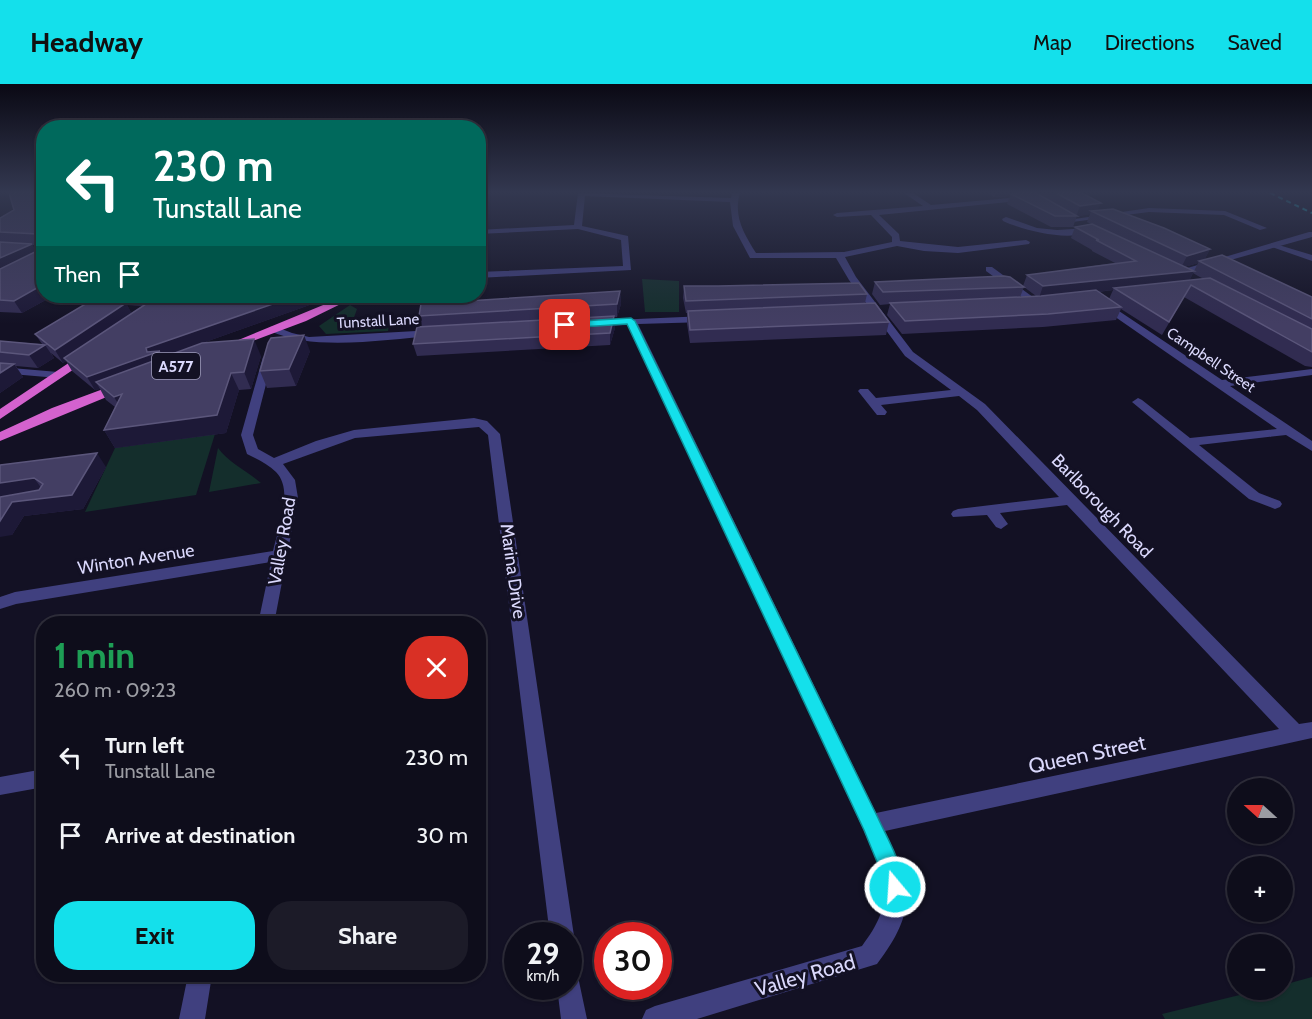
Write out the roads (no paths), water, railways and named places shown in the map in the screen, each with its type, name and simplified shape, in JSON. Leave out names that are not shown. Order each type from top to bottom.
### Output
[{"type":"highway","name":"A577","points":[[210,353],[274,329],[331,303]]},
{"type":"highway","name":"A577","points":[[6,411],[103,344]]},
{"type":"highway","name":"A577","points":[[0,437],[57,411],[135,381]]},
{"type":"highway","name":"A577","points":[[6,411],[21,415],[57,411]]},
{"type":"street","points":[[486,275],[629,272],[625,238],[621,237]]},
{"type":"street","points":[[742,237],[753,256],[838,255],[877,251],[896,243],[924,248],[958,250],[1026,242]]},
{"type":"street","points":[[896,237],[896,243]]},
{"type":"street","points":[[1178,272],[1302,237]]},
{"type":"street","points":[[1275,244],[1312,258]]},
{"type":"street","points":[[0,248],[36,250]]},
{"type":"street","name":"Barlborough Road","points":[[838,255],[876,312],[909,354],[981,407],[1070,500],[1304,732]]},
{"type":"street","points":[[989,269],[1036,303]]},
{"type":"street","name":"Campbell Street","points":[[1116,296],[1094,298],[1312,447]]},
{"type":"street","points":[[1013,304],[1047,302]]},
{"type":"street","points":[[585,324],[715,318]]},
{"type":"street","name":"Valley Road","points":[[631,321],[871,824],[892,873],[898,901],[885,938],[869,956],[655,1019]]},
{"type":"street","name":"Tunstall Lane","points":[[274,329],[297,339],[322,340],[448,332]]},
{"type":"street","points":[[275,462],[252,451],[247,435],[267,358],[275,346],[288,336]]},
{"type":"street","points":[[0,370],[57,375]]},
{"type":"street","points":[[1219,384],[1312,372]]},
{"type":"street","points":[[864,391],[880,412]]},
{"type":"street","points":[[872,402],[959,393]]},
{"type":"street","points":[[1138,402],[1190,442],[1249,498],[1275,504]]},
{"type":"street","name":"Marina Drive","points":[[275,462],[354,434],[474,422],[483,424],[494,434],[560,922]]},
{"type":"street","points":[[1190,442],[1288,431]]},
{"type":"street","name":"Valley Road","points":[[268,616],[291,498],[291,484],[275,462]]},
{"type":"street","points":[[958,514],[1070,500]]},
{"type":"street","points":[[991,511],[1000,524]]},
{"type":"street","name":"Winton Avenue","points":[[0,603],[15,598],[280,555]]},
{"type":"street","name":"Queen Street","points":[[871,824],[1304,732]]},
{"type":"street","points":[[0,786],[36,779]]},
{"type":"street","points":[[192,1019],[199,982]]},
{"type":"street","points":[[571,1000],[574,1019]]}]
